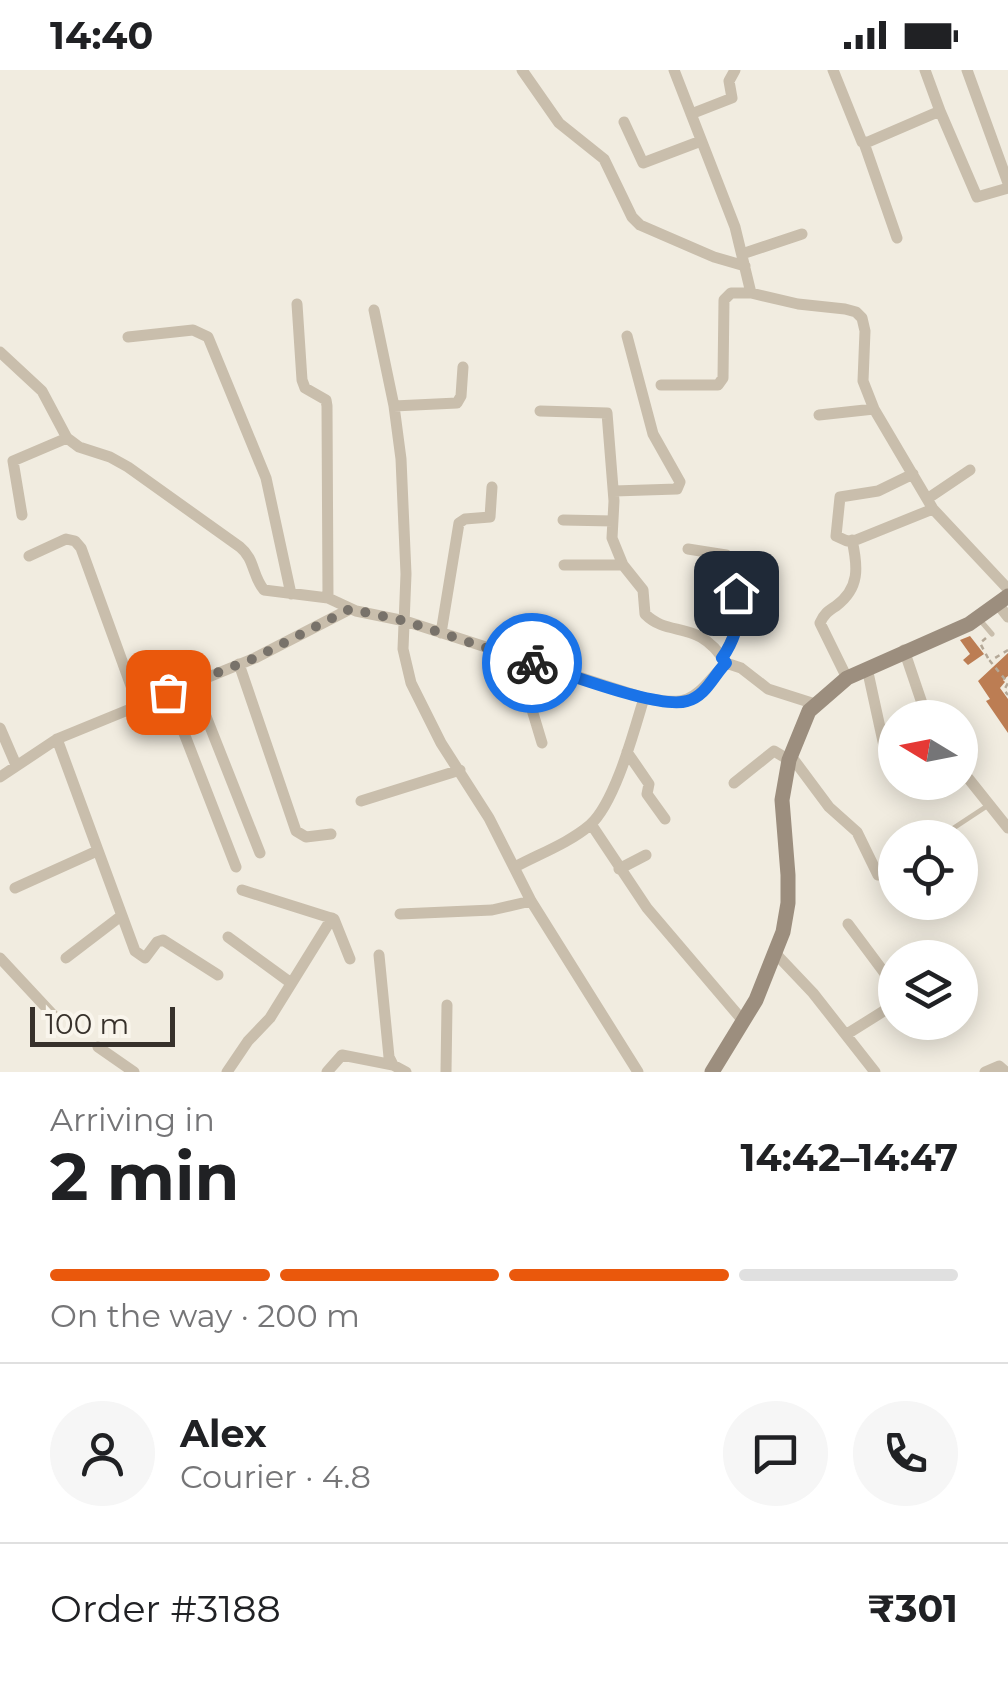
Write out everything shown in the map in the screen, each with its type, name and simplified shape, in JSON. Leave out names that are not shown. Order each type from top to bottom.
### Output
[{"type":"street","points":[[522,70],[559,122],[604,159],[632,217],[640,225],[714,257],[744,260],[802,234]]},
{"type":"street","points":[[674,70],[736,227],[751,293]]},
{"type":"street","points":[[691,114],[732,98],[729,81],[735,70]]},
{"type":"street","points":[[833,70],[897,238]]},
{"type":"street","points":[[925,70],[977,197],[1008,186],[966,70]]},
{"type":"street","points":[[864,143],[940,112]]},
{"type":"street","points":[[624,122],[643,163],[701,141]]},
{"type":"street","points":[[661,385],[716,386],[722,382],[724,300],[731,293],[751,293],[856,312],[865,331],[863,382],[874,409],[930,504],[1004,596],[1008,617]]},
{"type":"street","points":[[297,304],[302,380],[305,388],[326,400],[327,406],[328,598]]},
{"type":"street","points":[[374,310],[394,406],[405,510],[404,649],[411,683],[531,901],[638,1072]]},
{"type":"street","points":[[128,337],[193,330],[208,337],[266,478],[291,594]]},
{"type":"street","points":[[614,491],[666,492],[677,489],[680,482],[653,434],[626,336]]},
{"type":"street","points":[[0,352],[42,390],[67,438],[128,468],[240,547],[251,558],[264,590],[328,598],[350,609],[405,621],[644,698],[688,701],[700,694],[724,660],[736,631],[741,598],[728,588],[726,555],[688,549]]},
{"type":"street","points":[[394,406],[457,403],[463,367]]},
{"type":"street","points":[[820,415],[874,409]]},
{"type":"street","points":[[540,412],[607,414],[615,550],[643,590],[648,618],[698,634],[724,660],[768,690],[816,704]]},
{"type":"street","points":[[22,514],[7,460],[67,438]]},
{"type":"street","points":[[912,474],[878,491],[840,498],[836,536],[852,540],[930,504],[970,470]]},
{"type":"street","points":[[441,633],[459,523],[490,516],[492,487]]},
{"type":"street","points":[[563,520],[612,521]]},
{"type":"street","points":[[30,556],[66,539],[76,540],[82,548],[138,705]]},
{"type":"street","points":[[846,678],[820,623],[828,610],[844,599],[856,579],[852,540]]},
{"type":"street","points":[[564,565],[622,565]]},
{"type":"street","points":[[712,1072],[744,1022],[776,954],[788,904],[782,818],[790,758],[804,720],[846,678],[904,650],[950,634],[978,618],[1004,596]]},
{"type":"street","points":[[0,778],[57,739],[239,664],[350,609]]},
{"type":"street","points":[[904,650],[921,700]]},
{"type":"street","points":[[531,663],[530,703],[542,743]]},
{"type":"street","points":[[239,664],[296,832],[306,837],[332,834]]},
{"type":"street","points":[[866,668],[878,720]]},
{"type":"street","points":[[192,681],[260,853]]},
{"type":"street","points":[[168,692],[236,867]]},
{"type":"street","points":[[515,867],[592,824],[600,814],[627,752],[644,698]]},
{"type":"street","points":[[0,728],[16,764]]},
{"type":"street","points":[[57,739],[135,951],[142,958],[164,940],[218,975]]},
{"type":"street","points":[[734,784],[774,751],[790,758],[829,807],[856,832],[878,876]]},
{"type":"street","points":[[627,752],[649,784],[648,794],[664,820]]},
{"type":"street","points":[[361,801],[460,770]]},
{"type":"street","points":[[978,790],[1008,828]]},
{"type":"street","points":[[592,824],[646,908],[744,1022]]},
{"type":"street","points":[[15,888],[98,851]]},
{"type":"street","points":[[619,869],[646,854]]},
{"type":"street","points":[[242,890],[332,918],[350,959]]},
{"type":"street","points":[[400,914],[492,910],[531,901]]},
{"type":"street","points":[[66,958],[122,916]]},
{"type":"street","points":[[227,1072],[270,1018],[332,918]]},
{"type":"street","points":[[848,924],[878,964]]},
{"type":"street","points":[[228,937],[291,983]]},
{"type":"street","points":[[380,954],[393,1066]]},
{"type":"street","points":[[776,954],[876,1072]]},
{"type":"street","points":[[0,958],[54,1016]]},
{"type":"street","points":[[446,1072],[447,1005]]},
{"type":"street","points":[[847,1034],[878,1015]]},
{"type":"street","points":[[98,1047],[134,1072]]},
{"type":"street","points":[[326,1072],[342,1055],[406,1072]]},
{"type":"street","points":[[985,1072],[998,1066],[1006,1072]]},
{"type":"lane","points":[[978,618],[992,634]]},
{"type":"lane","points":[[966,820],[989,804]]},
{"type":"path","points":[[992,634],[980,643],[1008,683],[1004,690],[1008,695]]},
{"type":"path","points":[[990,661],[1008,650]]},
{"type":"building","points":[[970,636],[984,654],[968,665],[963,660],[970,654],[960,640]]},
{"type":"building","points":[[1008,653],[1008,676],[1000,688],[1008,699],[1008,733],[986,701],[990,699],[978,681]]},
{"type":"way so far","points":[[168,692],[255,658],[350,609],[405,621],[532,663]]},
{"type":"route","points":[[532,663],[644,698],[688,701],[700,694],[726,663],[722,658],[736,631],[740,610],[741,598],[736,593]]}]
